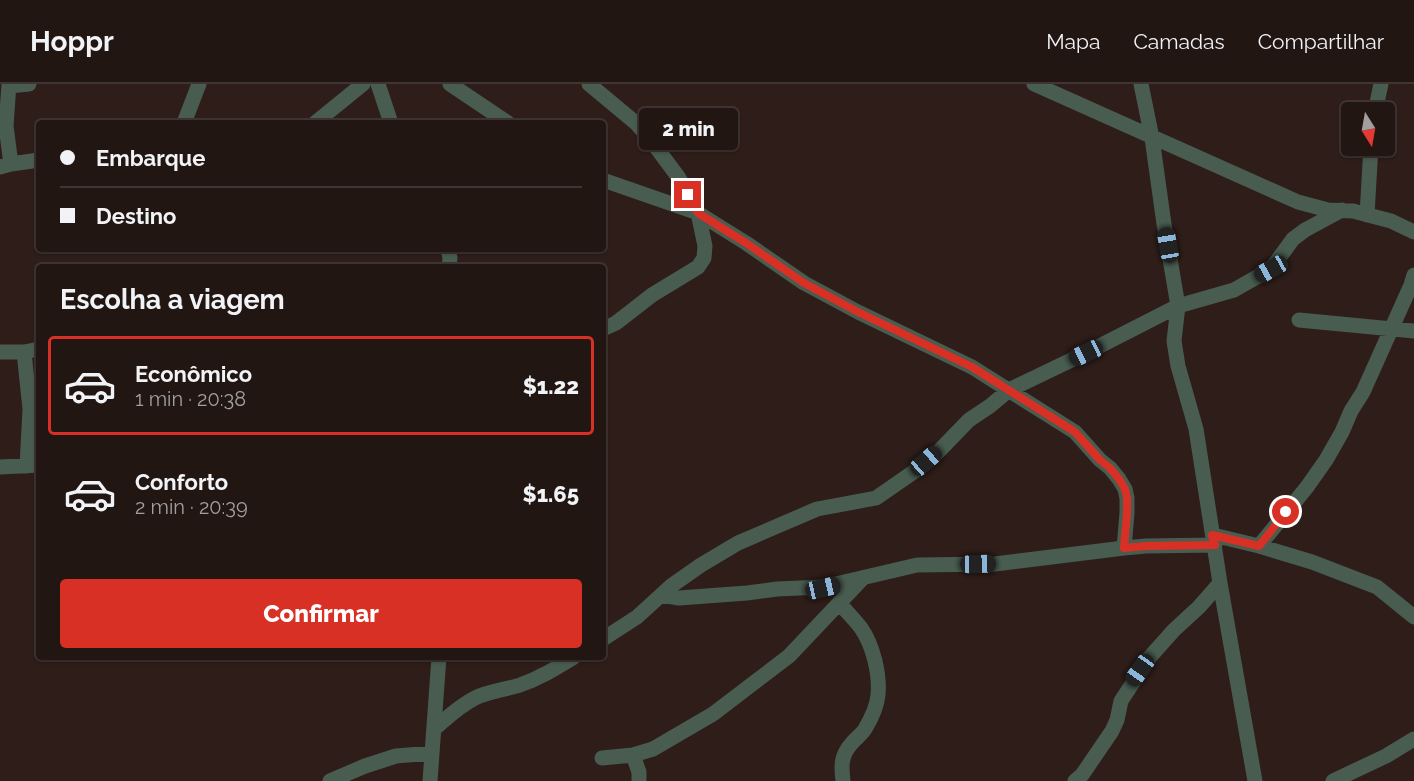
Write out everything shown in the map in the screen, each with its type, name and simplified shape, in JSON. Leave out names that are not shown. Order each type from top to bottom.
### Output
[{"type":"street","points":[[29,84],[9,85],[6,166],[36,161]]},
{"type":"street","points":[[185,120],[199,84]]},
{"type":"street","points":[[319,120],[363,84]]},
{"type":"street","points":[[378,84],[390,120]]},
{"type":"street","points":[[450,84],[504,120]]},
{"type":"street","points":[[590,84],[637,124],[651,139],[679,178],[698,213],[705,246],[704,258],[699,267],[652,295],[616,323],[606,328]]},
{"type":"street","points":[[1034,84],[1298,202],[1329,210],[1353,211],[1391,221],[1414,232]]},
{"type":"street","points":[[1141,84],[1152,138],[1178,306],[1174,341],[1178,366],[1196,429],[1220,584],[1255,781]]},
{"type":"street","points":[[1377,102],[1381,84]]},
{"type":"street","points":[[1367,215],[1370,156]]},
{"type":"street","points":[[606,181],[698,213],[804,283],[972,367],[1075,432],[1110,468],[1125,489],[1127,498],[1124,548]]},
{"type":"street","points":[[606,637],[637,617],[671,586],[701,565],[747,539],[817,509],[876,498],[915,471],[938,452],[969,420],[1009,390],[1178,306],[1234,290],[1271,269],[1293,239],[1342,210]]},
{"type":"street","points":[[1259,546],[1326,460],[1363,392],[1414,275]]},
{"type":"street","points":[[1299,320],[1414,331]]},
{"type":"street","points":[[0,352],[32,351],[30,409],[33,465],[0,466]]},
{"type":"street","points":[[661,595],[679,598],[777,589],[823,588],[917,565],[995,564],[1124,548],[1214,540],[1259,546],[1312,562],[1377,587],[1414,617]]},
{"type":"street","points":[[602,758],[633,755],[653,749],[712,714],[789,656],[862,579]]},
{"type":"street","points":[[1075,781],[1082,775],[1112,731],[1121,701],[1149,658],[1220,584]]},
{"type":"street","points":[[840,604],[862,629],[871,646],[877,672],[878,694],[875,707],[864,730],[842,757],[843,781]]},
{"type":"street","points":[[430,781],[439,660]]},
{"type":"street","points":[[434,729],[458,708],[476,697],[544,676],[569,660]]},
{"type":"street","points":[[1333,781],[1414,740]]},
{"type":"street","points":[[330,781],[365,765],[396,756],[432,753]]},
{"type":"street","points":[[633,755],[639,772],[639,781]]},
{"type":"route","points":[[688,195],[698,213],[804,283],[972,367],[1075,432],[1110,468],[1125,489],[1127,513],[1124,548],[1215,545],[1212,535],[1259,546],[1286,512]]}]
